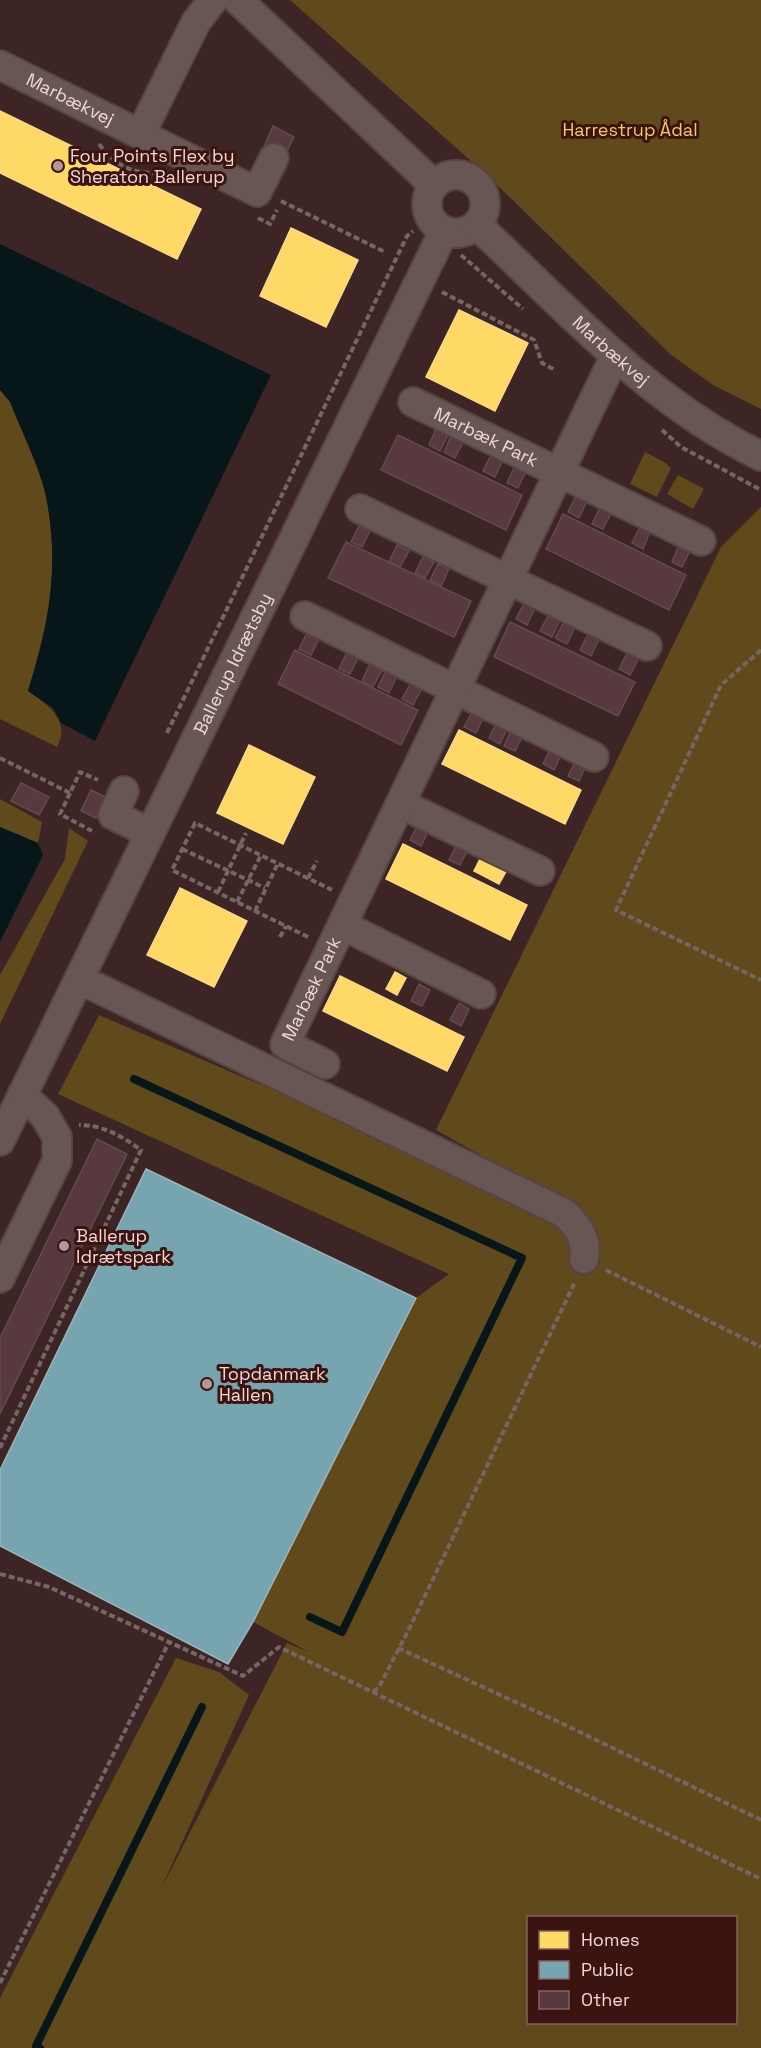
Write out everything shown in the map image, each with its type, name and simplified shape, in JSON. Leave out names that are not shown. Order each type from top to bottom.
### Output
[{"type":"street","points":[[141,133],[196,22],[213,0]]},
{"type":"street","points":[[238,0],[434,185]]},
{"type":"street","name":"Marbækvej","points":[[0,65],[258,192]]},
{"type":"street","points":[[258,192],[274,158]]},
{"type":"street","points":[[452,176],[464,176],[475,182],[482,191],[485,202],[484,214],[477,225],[460,234],[437,224],[427,207],[428,195],[434,185],[452,176]]},
{"type":"street","name":"Ballerup Idrætsby","points":[[0,1141],[150,833],[437,224]]},
{"type":"street","name":"Marbækvej","points":[[477,225],[615,356],[676,406],[723,438],[761,456]]},
{"type":"street","name":"Marbæk Park","points":[[326,1064],[285,1044],[615,356]]},
{"type":"street","name":"Marbæk Park","points":[[413,402],[701,541]]},
{"type":"street","points":[[360,509],[647,646]]},
{"type":"street","points":[[305,616],[594,757]]},
{"type":"street","points":[[124,792],[113,814],[150,833]]},
{"type":"street","points":[[401,804],[540,871]]},
{"type":"street","name":"Marbæk Park","points":[[342,925],[481,994]]},
{"type":"street","points":[[79,979],[564,1213],[576,1224],[586,1245],[584,1259]]},
{"type":"street","points":[[0,1278],[57,1161],[57,1137],[45,1116],[22,1095]]},
{"type":"path","points":[[258,192],[271,191],[276,199],[385,252]]},
{"type":"path","points":[[162,742],[408,236],[437,224]]},
{"type":"path","points":[[440,291],[450,299],[534,340],[542,363],[555,370]]},
{"type":"path","points":[[761,650],[722,685],[616,910],[761,980]]},
{"type":"path","points":[[0,758],[70,793]]},
{"type":"path","points":[[94,832],[60,814],[80,772],[98,780]]},
{"type":"path","points":[[195,823],[308,878],[342,925],[286,926],[172,870],[195,823]]},
{"type":"path","points":[[218,892],[246,833]]},
{"type":"path","points":[[183,849],[265,888]]},
{"type":"path","points":[[237,902],[261,855]]},
{"type":"path","points":[[308,878],[317,861]]},
{"type":"path","points":[[255,911],[278,863]]},
{"type":"path","points":[[280,937],[286,926]]},
{"type":"path","points":[[0,1448],[141,1150],[122,1135],[92,1125],[50,1126]]},
{"type":"path","points":[[373,1692],[379,1687],[515,1409],[584,1259],[761,1347]]},
{"type":"path","points":[[0,1574],[49,1587],[243,1676],[279,1647],[761,1879]]},
{"type":"path","points":[[0,1983],[169,1642]]},
{"type":"path","points":[[398,1648],[556,1720],[761,1820]]},
{"type":"green space","name":"Harrestrup Ådal","points":[[290,0],[761,0],[761,409],[713,385],[670,354],[489,177]]},
{"type":"green space","points":[[0,390],[10,401],[35,461],[46,496],[52,547],[50,595],[42,642],[28,691],[50,708],[59,721],[61,737],[57,747],[0,719]]},
{"type":"green space","points":[[645,452],[671,468],[657,497],[630,484]]},
{"type":"green space","points":[[678,475],[704,489],[693,509],[667,494]]},
{"type":"green space","points":[[761,507],[761,2048],[0,2048],[0,1998],[176,1658],[219,1672],[249,1695],[160,1891],[287,1643],[309,1652],[253,1622],[416,1298],[449,1274],[58,1094],[99,1015],[417,1152],[576,1209],[436,1130],[721,547]]},
{"type":"green space","points":[[0,799],[42,822],[38,843],[0,827]]},
{"type":"green space","points":[[69,828],[88,841],[0,1024],[0,975],[65,859]]},
{"type":"shaded area","points":[[0,244],[271,375],[95,741],[61,723],[53,708],[28,691],[47,618],[52,547],[46,496],[39,473],[10,402],[0,390]]},
{"type":"shaded area","points":[[0,827],[38,843],[43,855],[0,942]]},
{"type":"building: Homes","points":[[0,111],[201,209],[177,259],[0,173]]},
{"type":"building: Homes","points":[[291,228],[358,260],[326,327],[260,296]]},
{"type":"building: Homes","points":[[459,310],[528,343],[495,411],[426,377]]},
{"type":"building: Homes","points":[[459,730],[581,790],[565,824],[442,764]]},
{"type":"building: Homes","points":[[249,745],[315,777],[283,844],[217,813]]},
{"type":"building: Homes","points":[[403,844],[527,905],[510,940],[386,879]]},
{"type":"building: Homes","points":[[482,855],[508,868],[499,884],[474,871]]},
{"type":"building: Homes","points":[[180,888],[247,921],[214,987],[147,955]]},
{"type":"building: Homes","points":[[395,972],[406,978],[397,995],[386,989]]},
{"type":"building: Homes","points":[[340,976],[464,1037],[447,1071],[323,1011]]},
{"type":"building: Public","name":"Topdanmark Hallen","points":[[146,1169],[416,1298],[253,1622],[228,1664],[0,1546],[0,1470]]},
{"type":"building: Other","points":[[273,126],[294,137],[284,157],[264,147]]},
{"type":"building: Other","points":[[436,429],[448,435],[440,451],[429,445]]},
{"type":"building: Other","points":[[398,435],[522,495],[506,530],[381,470]]},
{"type":"building: Other","points":[[451,436],[463,442],[455,458],[444,452]]},
{"type":"building: Other","points":[[491,455],[503,460],[495,477],[483,471]]},
{"type":"building: Other","points":[[515,466],[526,471],[518,488],[507,483]]},
{"type":"building: Other","points":[[576,496],[587,501],[579,518],[568,512]]},
{"type":"building: Other","points":[[600,508],[611,513],[603,529],[592,524]]},
{"type":"building: Other","points":[[563,514],[686,575],[669,610],[546,549]]},
{"type":"building: Other","points":[[359,526],[370,531],[362,547],[351,542]]},
{"type":"building: Other","points":[[640,527],[650,532],[643,549],[632,543]]},
{"type":"building: Other","points":[[346,542],[471,601],[454,637],[328,578]]},
{"type":"building: Other","points":[[397,545],[409,551],[400,567],[389,562]]},
{"type":"building: Other","points":[[679,545],[690,551],[682,567],[672,562]]},
{"type":"building: Other","points":[[423,557],[434,562],[425,578],[415,573]]},
{"type":"building: Other","points":[[438,564],[449,569],[441,586],[430,580]]},
{"type":"building: Other","points":[[524,603],[535,608],[527,625],[516,619]]},
{"type":"building: Other","points":[[549,614],[560,620],[552,637],[540,631]]},
{"type":"building: Other","points":[[510,622],[635,682],[618,716],[494,657]]},
{"type":"building: Other","points":[[564,622],[575,627],[567,644],[555,638]]},
{"type":"building: Other","points":[[307,633],[319,639],[311,655],[299,649]]},
{"type":"building: Other","points":[[588,634],[599,639],[591,656],[580,650]]},
{"type":"building: Other","points":[[295,650],[418,710],[401,745],[278,684]]},
{"type":"building: Other","points":[[347,652],[358,658],[350,674],[339,669]]},
{"type":"building: Other","points":[[627,653],[639,658],[630,675],[619,669]]},
{"type":"building: Other","points":[[370,664],[382,670],[373,687],[362,681]]},
{"type":"building: Other","points":[[386,671],[397,676],[389,693],[378,687]]},
{"type":"building: Other","points":[[411,683],[422,688],[413,705],[402,699]]},
{"type":"building: Other","points":[[473,710],[484,716],[476,733],[464,727]]},
{"type":"building: Other","points":[[497,721],[508,727],[500,744],[489,738]]},
{"type":"building: Other","points":[[512,729],[523,735],[515,751],[504,746]]},
{"type":"building: Other","points":[[551,748],[562,753],[554,770],[543,764]]},
{"type":"building: Other","points":[[576,760],[586,765],[579,781],[568,776]]},
{"type":"building: Other","points":[[21,783],[49,797],[39,815],[11,801]]},
{"type":"building: Other","points":[[91,790],[106,797],[96,818],[81,811]]},
{"type":"building: Other","points":[[418,824],[429,829],[421,846],[410,840]]},
{"type":"building: Other","points":[[457,844],[468,849],[460,865],[449,860]]},
{"type":"building: Other","points":[[419,984],[430,990],[422,1006],[411,1001]]},
{"type":"building: Other","points":[[459,1003],[469,1009],[461,1026],[450,1020]]},
{"type":"building: Other","name":"Ballerup Idrætspark","points":[[97,1139],[127,1154],[0,1414],[0,1338]]},
{"type":"waterway","points":[[134,1079],[522,1258],[342,1632],[310,1617]]},
{"type":"waterway","points":[[40,2048],[36,2046],[202,1707]]},
{"type":"place","name":"Four Points Flex by Sheraton Ballerup","points":[[58,166]]},
{"type":"place","name":"Ballerup Idrætspark","points":[[64,1246]]},
{"type":"place","name":"Topdanmark Hallen","points":[[207,1384]]}]
